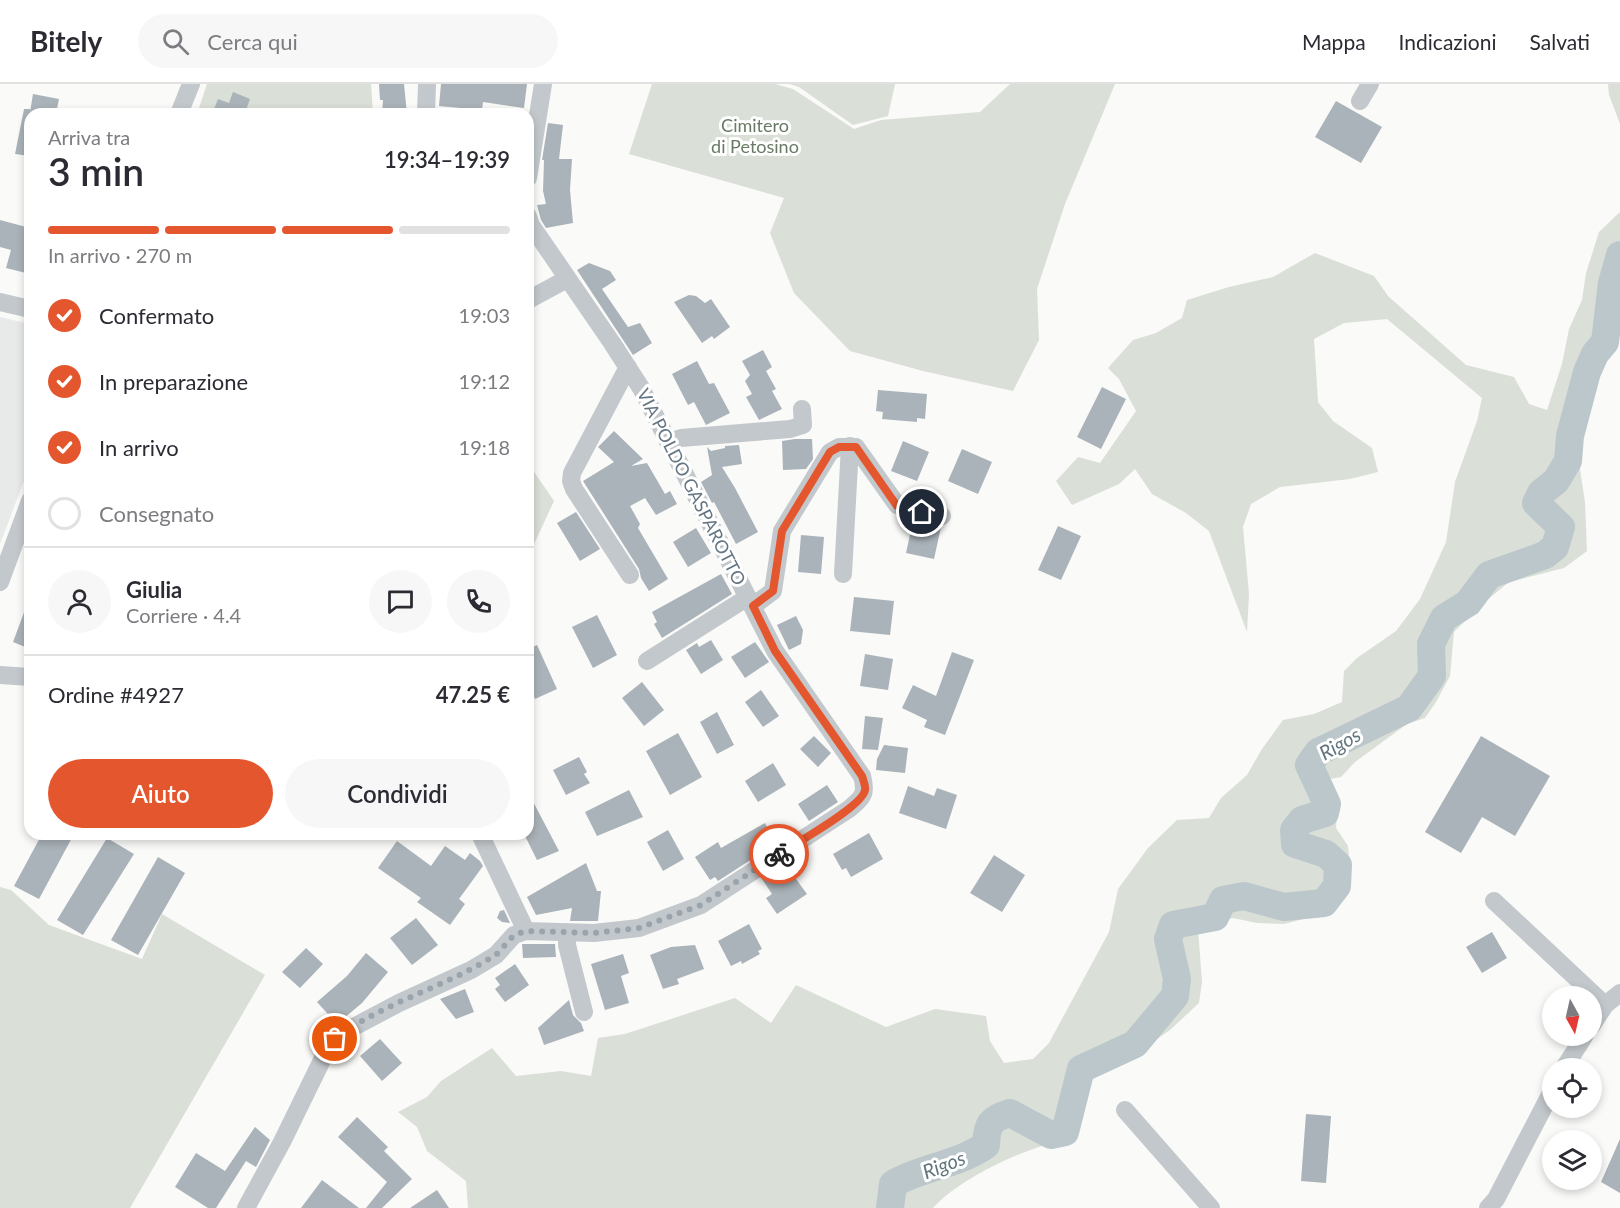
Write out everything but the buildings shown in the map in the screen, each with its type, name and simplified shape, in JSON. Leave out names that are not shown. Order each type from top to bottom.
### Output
[{"type":"street","points":[[181,108],[191,84]]},
{"type":"street","points":[[426,108],[428,84]]},
{"type":"street","points":[[1360,102],[1370,84]]},
{"type":"street","points":[[534,144],[544,88]]},
{"type":"street","name":"VIA POLDO GASPAROTTO","points":[[526,931],[594,933],[639,928],[701,905],[849,809],[861,800],[866,789],[862,776],[775,651],[628,367],[534,230]]},
{"type":"street","points":[[534,297],[567,279]]},
{"type":"street","points":[[0,303],[24,308]]},
{"type":"street","points":[[628,367],[572,473],[572,481],[574,489],[630,574]]},
{"type":"street","points":[[668,442],[681,438],[790,429],[803,425],[802,410]]},
{"type":"street","points":[[843,574],[850,446]]},
{"type":"street","points":[[647,661],[773,591],[782,531],[830,452],[839,447],[856,447],[861,452],[897,506],[942,516]]},
{"type":"street","points":[[0,582],[24,517]]},
{"type":"street","points":[[0,675],[24,677]]},
{"type":"street","points":[[246,1208],[282,1142],[326,1052],[335,1039],[388,1008],[496,955],[514,935],[526,931],[483,840]]},
{"type":"street","points":[[1494,901],[1605,1005]]},
{"type":"street","points":[[567,932],[567,945],[584,1012]]},
{"type":"street","points":[[1602,1010],[1620,993]]},
{"type":"street","points":[[1125,1110],[1211,1208]]},
{"type":"street","points":[[1488,1208],[1496,1199],[1542,1110]]},
{"type":"shaded area","points":[[0,317],[24,323],[24,481],[0,544]]},
{"type":"green space","points":[[207,84],[371,84],[373,108],[199,108]]},
{"type":"green space","name":"Cimitero di Petosino","points":[[652,84],[775,84],[793,89],[854,129],[881,120],[980,112],[1010,84],[1115,84],[1065,204],[1037,289],[1039,340],[1013,391],[923,371],[850,351],[794,293],[770,233],[784,198],[629,154]]},
{"type":"green space","points":[[789,84],[895,84],[888,116],[853,125],[799,87]]},
{"type":"green space","points":[[1608,84],[1620,84],[1620,124],[1609,95]]},
{"type":"green space","points":[[1620,212],[1620,292],[1615,334],[1605,364],[1590,392],[1577,450],[1585,502],[1587,551],[1564,568],[1509,582],[1481,605],[1454,632],[1450,676],[1425,718],[1407,724],[1355,762],[1341,777],[1330,779],[1334,791],[1331,800],[1337,811],[1336,828],[1348,846],[1350,869],[1326,913],[1284,924],[1257,923],[1233,918],[1198,929],[1202,982],[1199,1003],[1170,1030],[1128,1059],[1085,1080],[1068,1139],[1034,1149],[996,1165],[960,1185],[933,1208],[468,1208],[466,1181],[427,1151],[417,1127],[398,1112],[427,1097],[441,1081],[492,1048],[516,1076],[561,1071],[591,1076],[598,1038],[625,1034],[735,998],[771,1023],[796,985],[886,1027],[935,1009],[986,1016],[990,1041],[1004,1063],[1033,1059],[1049,1043],[1109,932],[1118,889],[1148,848],[1177,820],[1209,818],[1221,798],[1247,775],[1283,720],[1314,714],[1342,702],[1344,671],[1357,658],[1396,631],[1420,599],[1446,542],[1455,482],[1477,421],[1482,398],[1387,319],[1344,323],[1314,339],[1318,402],[1333,421],[1372,448],[1378,472],[1350,479],[1280,487],[1251,504],[1243,527],[1249,594],[1247,632],[1209,531],[1186,513],[1152,494],[1135,469],[1119,484],[1072,505],[1056,481],[1078,457],[1100,463],[1136,411],[1119,379],[1108,368],[1133,340],[1156,333],[1182,318],[1187,300],[1273,277],[1315,253],[1374,276],[1388,296],[1466,365],[1514,377],[1529,404],[1547,410],[1562,364],[1569,329],[1582,300],[1586,273],[1599,232]]},
{"type":"green space","points":[[534,472],[554,501],[534,544]]},
{"type":"green space","points":[[0,887],[11,890],[49,925],[142,959],[162,914],[265,975],[130,1208],[0,1208]]},
{"type":"waterway","name":"Rigos","points":[[890,1208],[893,1184],[975,1152],[986,1145],[987,1132],[991,1123],[1003,1115],[1010,1113],[1051,1135],[1065,1132],[1081,1069],[1135,1044],[1175,996],[1177,979],[1168,939],[1173,925],[1215,917],[1223,900],[1244,896],[1284,907],[1324,903],[1337,886],[1338,865],[1326,854],[1295,844],[1294,830],[1302,820],[1325,813],[1327,804],[1309,765],[1318,752],[1409,708],[1432,676],[1431,644],[1444,618],[1468,603],[1489,575],[1545,555],[1555,547],[1561,527],[1536,503],[1541,493],[1556,481],[1568,461],[1570,436],[1587,372],[1595,354],[1605,342],[1612,283],[1620,255]]},
{"type":"way so far","points":[[335,1039],[399,1003],[484,962],[496,955],[514,935],[526,931],[594,933],[639,928],[701,905],[779,854]]},
{"type":"route","points":[[779,854],[849,809],[861,800],[866,789],[862,776],[775,651],[753,606],[773,591],[782,531],[830,452],[839,447],[856,447],[861,452],[897,506],[922,512]]}]
